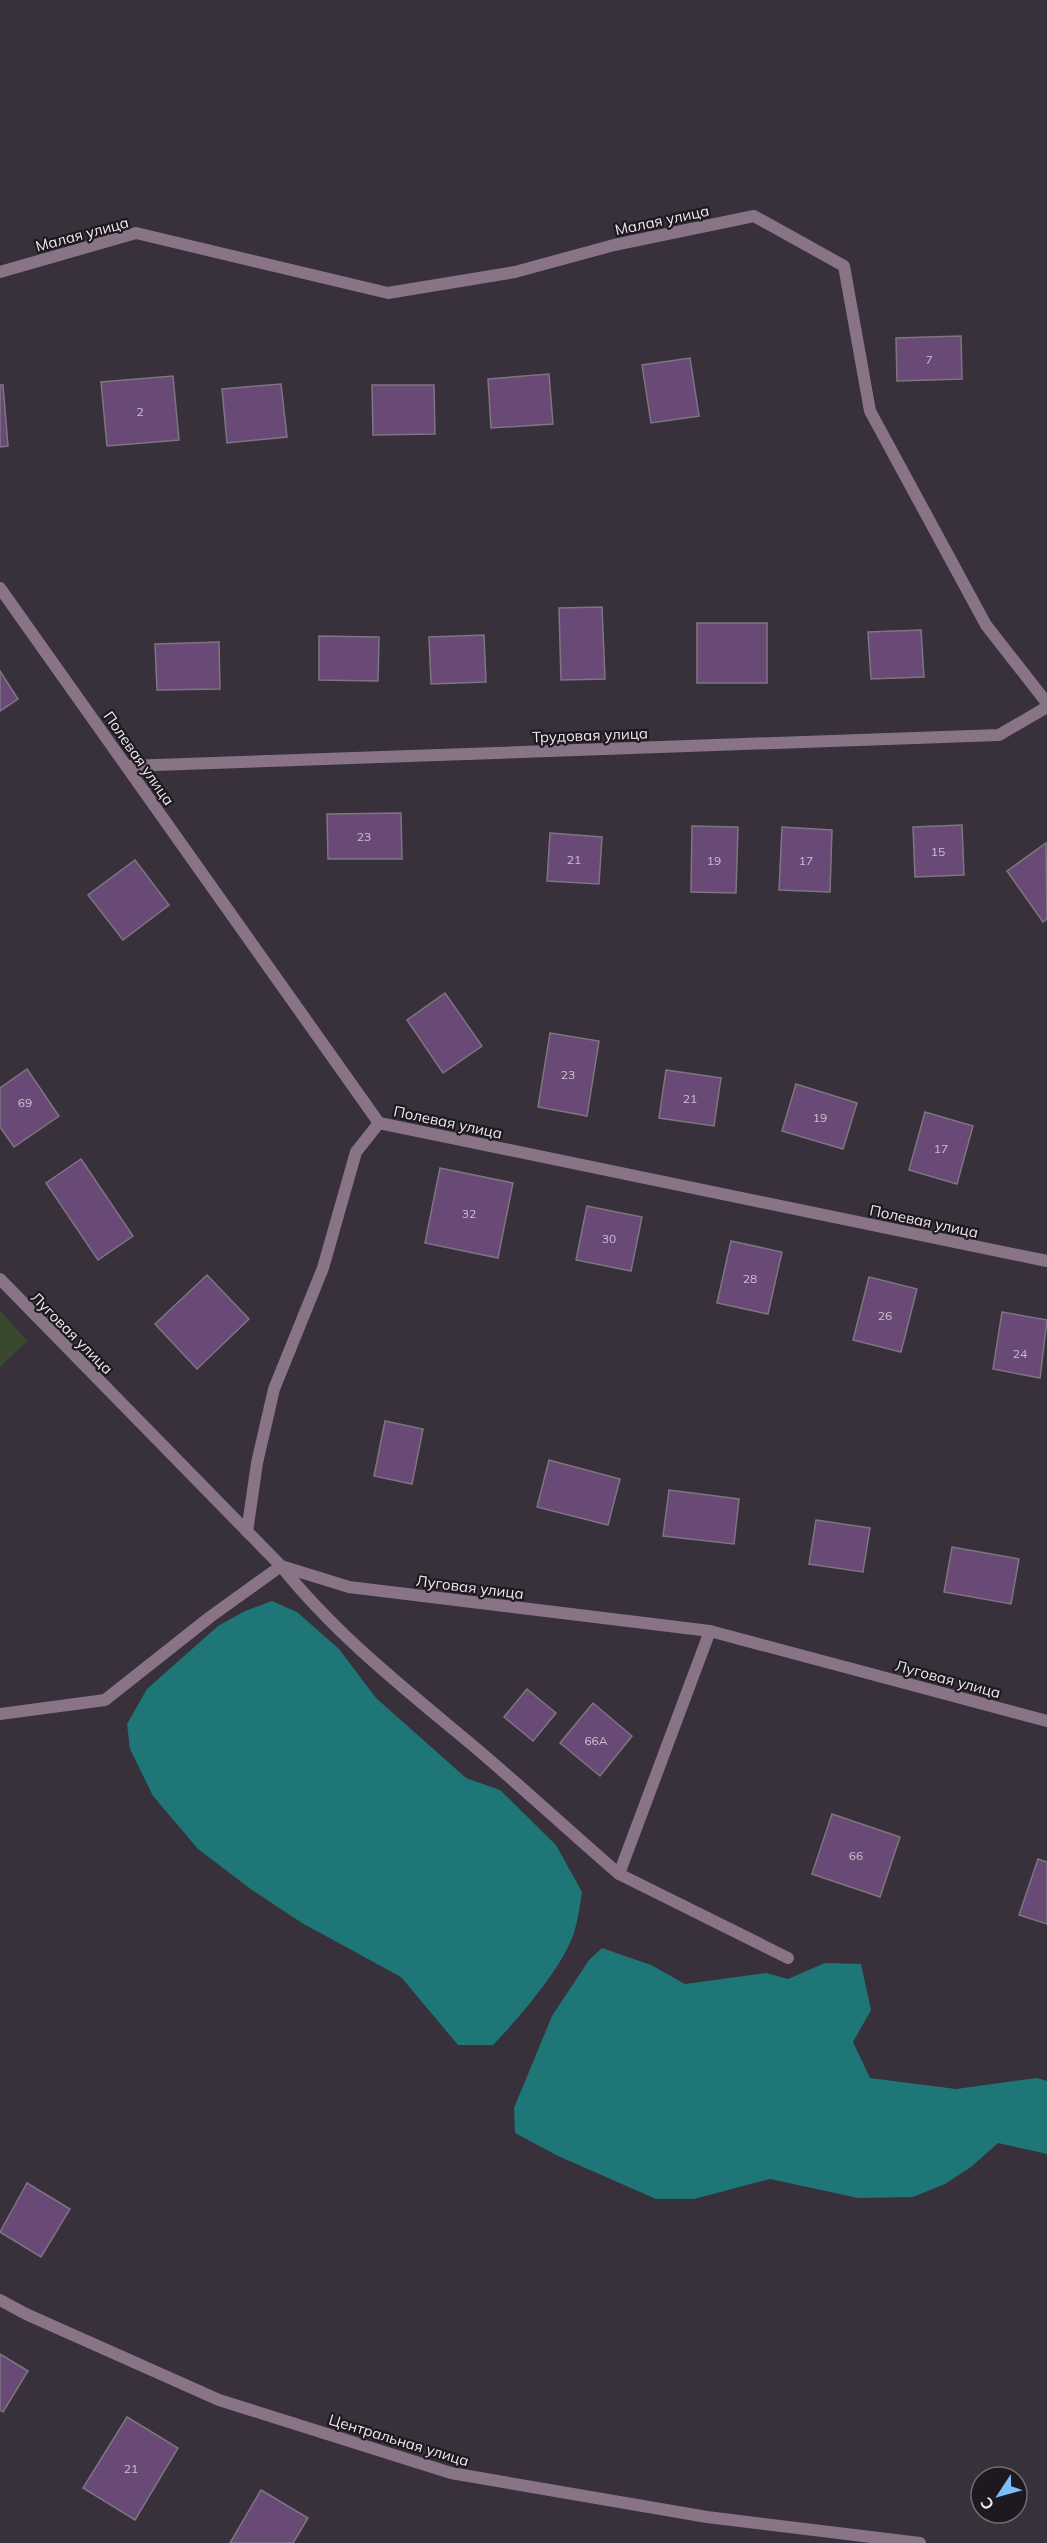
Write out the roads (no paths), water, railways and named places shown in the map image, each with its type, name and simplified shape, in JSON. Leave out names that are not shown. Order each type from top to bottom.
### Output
[{"type":"street","name":"Малая улица","points":[[0,272],[136,233],[388,293],[515,272],[614,245],[754,216],[844,266],[870,411],[986,625],[1047,705]]},
{"type":"street","name":"Полевая улица","points":[[0,588],[379,1123],[1047,1261]]},
{"type":"street","name":"Трудовая улица","points":[[127,766],[999,735],[1047,705]]},
{"type":"street","points":[[247,1532],[257,1463],[274,1389],[323,1268],[356,1152],[379,1123]]},
{"type":"street","name":"Луговая улица","points":[[0,1279],[281,1566],[349,1587],[710,1631],[1047,1721]]},
{"type":"street","points":[[0,1714],[105,1700],[210,1617],[281,1566],[302,1593],[408,1694],[472,1745],[619,1874],[788,1958]]},
{"type":"street","points":[[619,1874],[710,1631]]},
{"type":"street","name":"Центральная улица","points":[[0,2300],[26,2314],[219,2400],[451,2473],[707,2517],[920,2543]]}]
